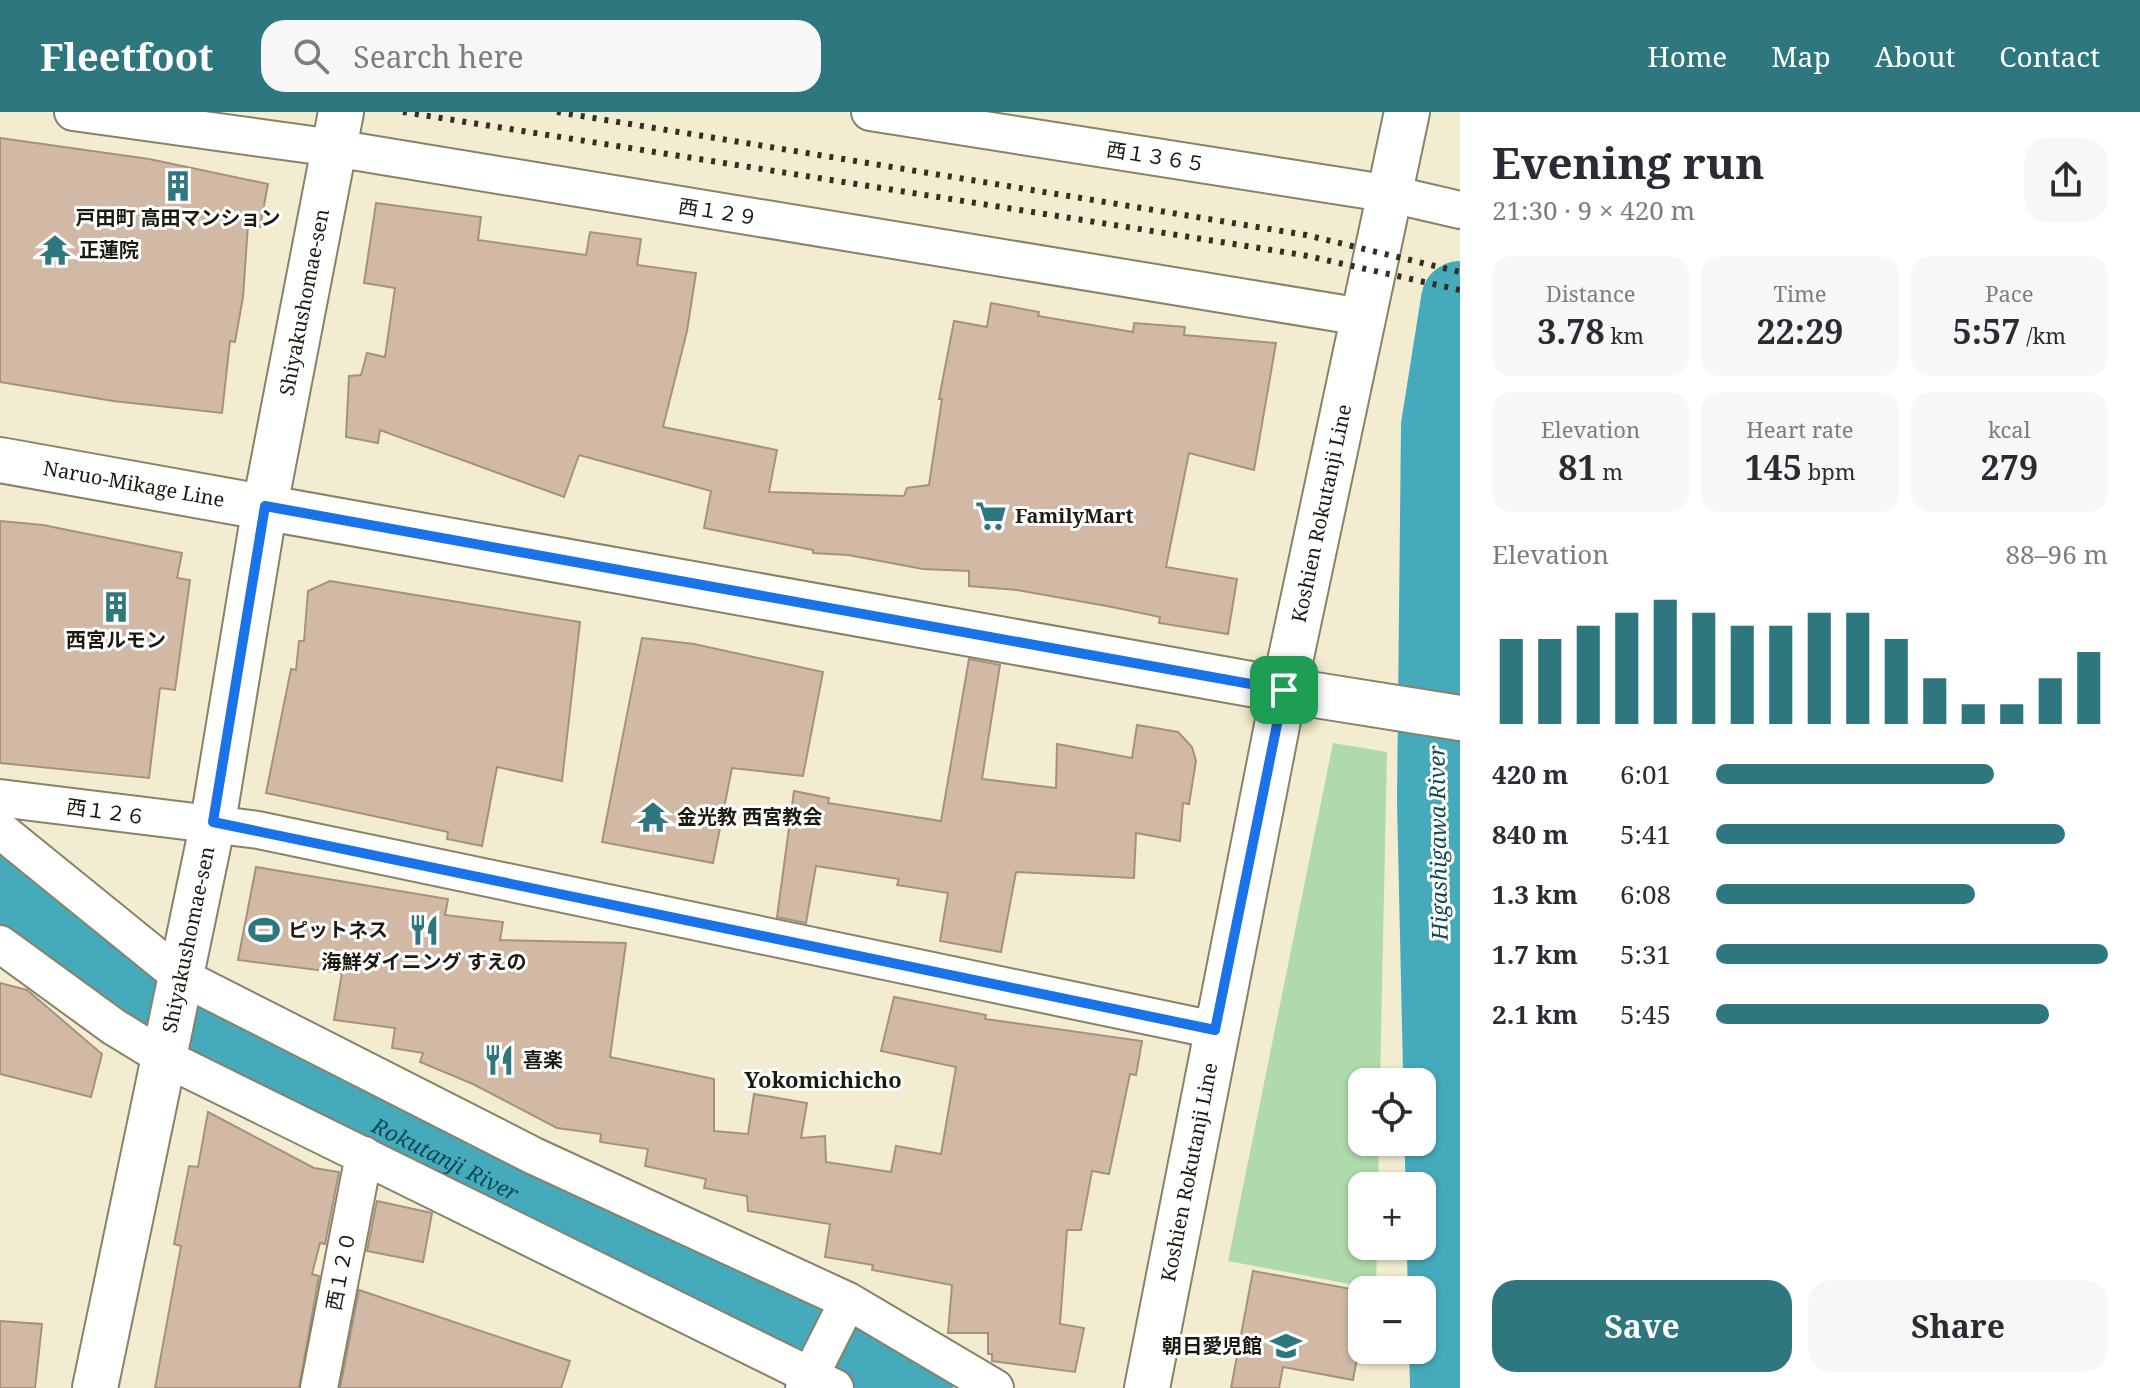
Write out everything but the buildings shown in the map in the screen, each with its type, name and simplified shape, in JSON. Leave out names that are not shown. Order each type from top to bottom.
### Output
[{"type":"street","name":"西１２９","points":[[73,112],[338,130],[1362,317]]},
{"type":"street","name":"西１３６５","points":[[870,112],[1391,194],[1451,208]]},
{"type":"street","name":"Koshien Rokutanji Line","points":[[1147,1388],[1284,690],[1407,112]]},
{"type":"street","name":"Shiyakushomae-sen","points":[[95,1388],[213,822],[265,506],[338,130]]},
{"type":"street","name":"Naruo-Mikage Line","points":[[0,460],[1284,690],[1460,718]]},
{"type":"street","name":"西１２６","points":[[0,798],[172,821],[213,822],[1215,1030]]},
{"type":"street","points":[[0,830],[178,983],[845,1307],[995,1388]]},
{"type":"street","points":[[0,944],[114,1027],[364,1155],[817,1377],[845,1307]]},
{"type":"street","name":"西１２０","points":[[319,1388],[364,1155]]},
{"type":"green space","points":[[1333,743],[1387,752],[1380,1068],[1348,1068],[1348,1156],[1379,1156],[1378,1172],[1348,1172],[1348,1260],[1377,1260],[1376,1276],[1348,1276],[1348,1284],[1228,1261]]},
{"type":"waterway","name":"Higashigawa River","points":[[1449,1388],[1436,800],[1440,426],[1460,300]]},
{"type":"waterway","name":"Rokutanji River","points":[[0,891],[120,986],[220,1048],[536,1204],[809,1330],[914,1388]]},
{"type":"railway","points":[[403,112],[1303,255],[1460,290]]},
{"type":"railway","points":[[557,112],[1306,235],[1460,272]]},
{"type":"place","name":"戸田町 高田マンション","points":[[178,186]]},
{"type":"place","name":"正蓮院","points":[[55,250]]},
{"type":"place","name":"FamilyMart","points":[[991,516]]},
{"type":"place","name":"西宮ルモン","points":[[116,607]]},
{"type":"place","name":"金光教 西宮教会","points":[[653,817]]},
{"type":"place","name":"ピットネス","points":[[264,930]]},
{"type":"place","name":"海鮮ダイニング すえの","points":[[424,930]]},
{"type":"place","name":"喜楽","points":[[499,1060]]},
{"type":"place","name":"朝日愛児館","points":[[1286,1346]]},
{"type":"district","name":"Yokomichicho","points":[[823,1080]]},
{"type":"route","points":[[265,506],[1284,690],[1215,1030],[213,822],[265,506]]}]
